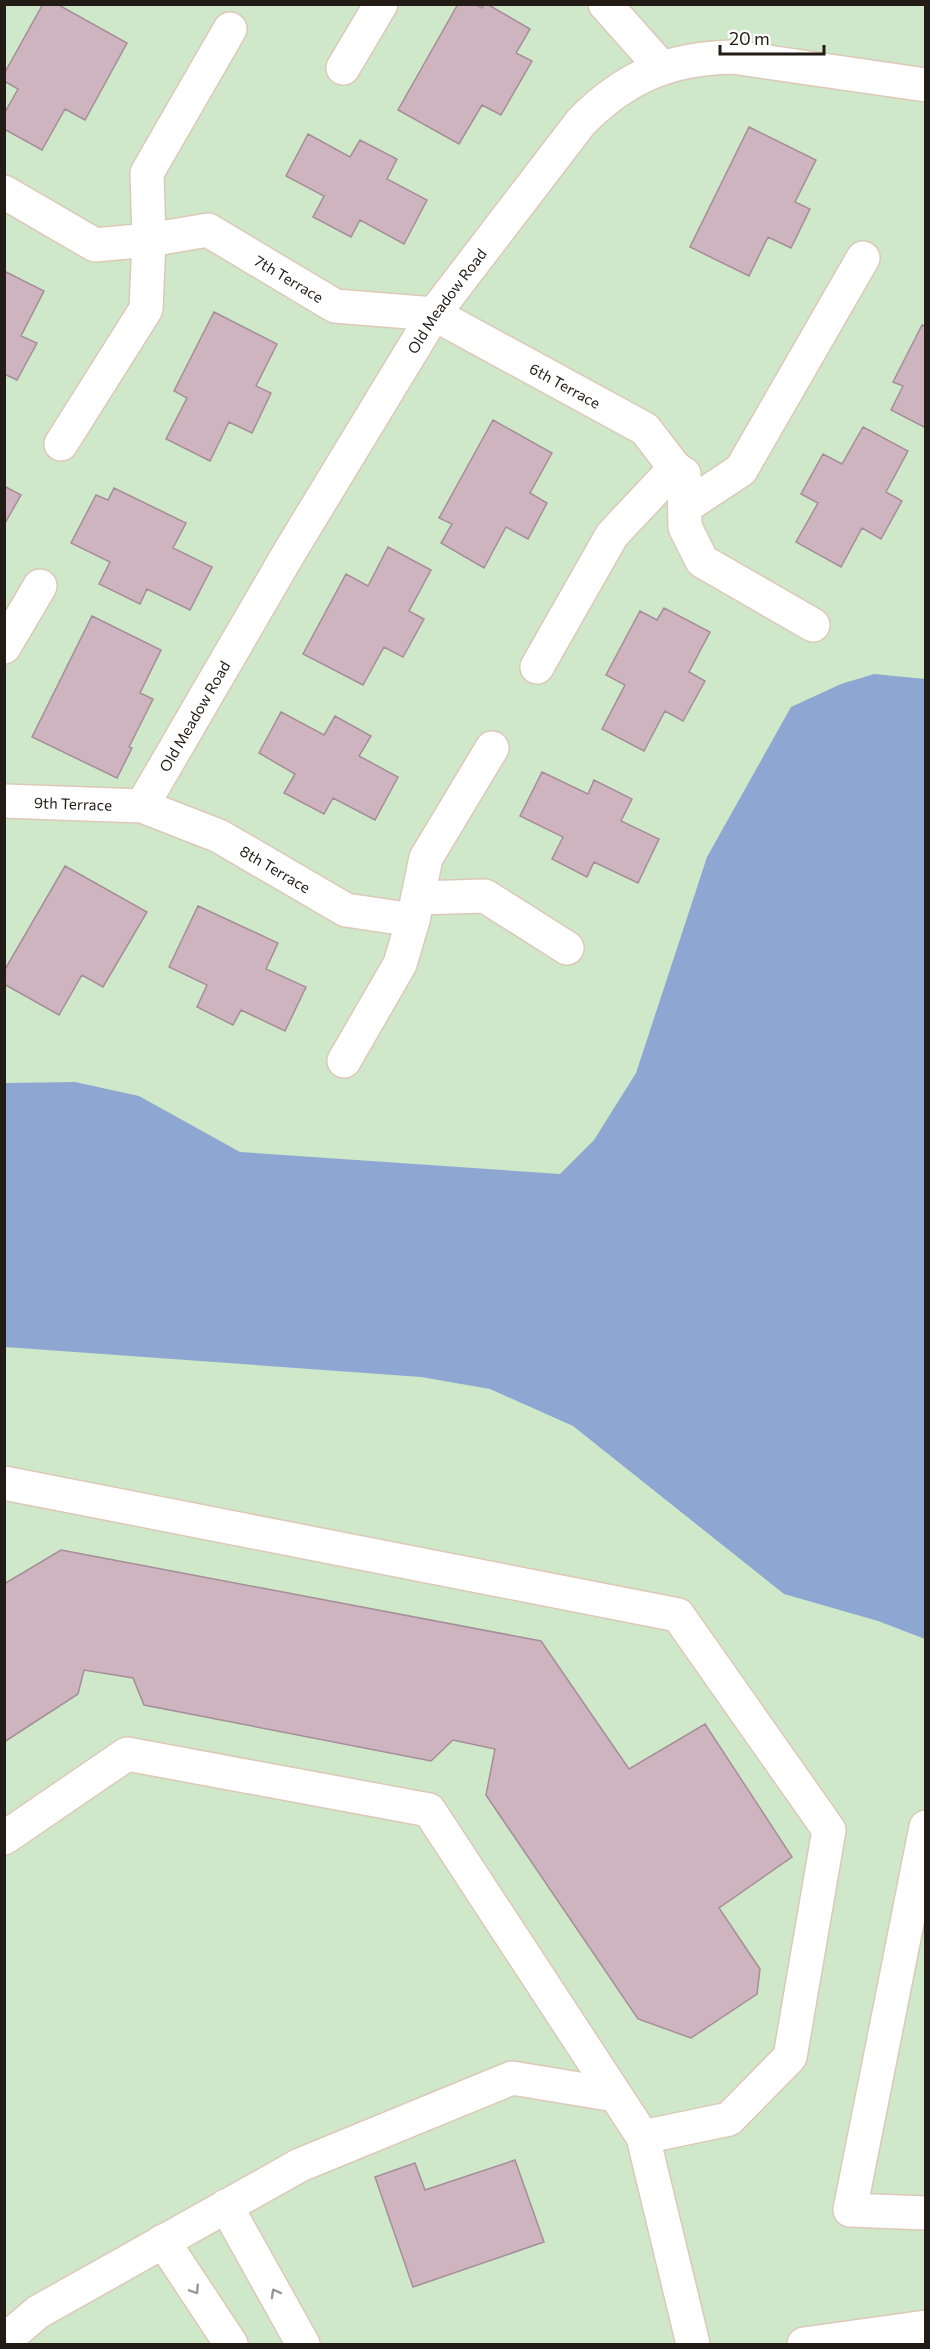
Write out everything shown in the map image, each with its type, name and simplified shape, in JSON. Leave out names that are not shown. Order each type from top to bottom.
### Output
[{"type":"street","points":[[343,68],[381,4]]},
{"type":"street","points":[[605,4],[661,67]]},
{"type":"street","points":[[61,444],[146,309],[149,240],[147,173],[230,29]]},
{"type":"street","name":"Old Meadow Road","points":[[142,806],[289,554],[434,314],[581,122],[600,103],[619,88],[661,67],[685,60],[733,57],[926,85]]},
{"type":"street","name":"7th Terrace","points":[[4,192],[95,245],[149,240],[208,230],[335,306],[434,314]]},
{"type":"street","points":[[685,507],[741,470],[863,258]]},
{"type":"street","name":"6th Terrace","points":[[434,314],[645,429],[680,471]]},
{"type":"street","points":[[680,471],[685,527],[702,561],[813,625]]},
{"type":"street","points":[[537,667],[612,535],[680,471]]},
{"type":"street","points":[[4,646],[40,586]]},
{"type":"street","points":[[344,1061],[400,964],[416,909],[426,858],[492,748]]},
{"type":"street","name":"9th Terrace","points":[[4,801],[142,806]]},
{"type":"street","name":"8th Terrace","points":[[142,806],[219,836],[346,910],[416,909],[485,896],[567,948]]},
{"type":"street","points":[[4,1483],[678,1615],[829,1830],[790,2057],[729,2120],[643,2137]]},
{"type":"street","points":[[4,1838],[127,1754],[429,1810],[643,2137],[693,2344]]},
{"type":"street","points":[[926,1827],[850,2210],[926,2212]]},
{"type":"street","points":[[4,2341],[38,2312],[300,2165],[512,2078],[615,2095]]},
{"type":"street","points":[[226,2206],[303,2344]]},
{"type":"street","points":[[163,2241],[231,2344]]},
{"type":"street","points":[[804,2344],[926,2327]]},
{"type":"green space","points":[[5,5],[925,5],[925,2344],[5,2344]]},
{"type":"water","points":[[874,674],[925,679],[925,1639],[878,1621],[784,1594],[573,1426],[490,1389],[421,1377],[5,1347],[5,1083],[75,1082],[139,1096],[240,1152],[560,1174],[594,1140],[636,1073],[707,857],[791,707],[841,684]]},
{"type":"building","points":[[43,4],[57,4],[127,43],[85,120],[65,109],[42,150],[4,129],[4,114],[18,89],[4,81],[4,74]]},
{"type":"building","points":[[458,4],[475,4],[482,8],[484,4],[487,4],[530,29],[516,53],[532,61],[501,115],[482,105],[459,144],[398,110]]},
{"type":"building","points":[[749,127],[816,160],[795,202],[810,209],[791,248],[768,237],[749,276],[690,247]]},
{"type":"building","points":[[308,134],[350,157],[360,140],[397,159],[387,179],[427,200],[404,244],[360,220],[351,237],[313,217],[324,196],[286,176]]},
{"type":"building","points":[[4,271],[44,291],[21,336],[37,343],[17,380],[4,374]]},
{"type":"building","points":[[214,312],[277,344],[256,386],[271,393],[252,433],[229,422],[210,461],[166,439],[187,398],[174,391]]},
{"type":"building","points":[[922,325],[926,327],[926,428],[891,410],[903,386],[893,382]]},
{"type":"building","points":[[493,420],[552,453],[530,493],[547,503],[528,539],[506,527],[484,568],[441,543],[452,524],[439,518]]},
{"type":"building","points":[[863,427],[908,451],[886,492],[902,501],[881,539],[862,528],[841,567],[796,542],[818,503],[801,494],[823,454],[842,464]]},
{"type":"building","points":[[4,486],[21,495],[4,525]]},
{"type":"building","points":[[114,488],[186,523],[173,548],[212,567],[190,610],[147,589],[140,604],[99,584],[110,562],[71,543],[96,495],[108,500]]},
{"type":"building","points":[[388,547],[431,570],[409,611],[424,619],[403,657],[384,647],[363,685],[303,654],[346,574],[368,586]]},
{"type":"building","points":[[664,608],[710,632],[689,672],[705,681],[683,721],[665,711],[644,751],[602,729],[625,685],[606,675],[640,611],[657,620]]},
{"type":"building","points":[[92,616],[161,650],[140,693],[153,699],[129,747],[132,748],[117,778],[32,737]]},
{"type":"building","points":[[281,712],[324,735],[335,716],[371,736],[359,756],[398,777],[375,820],[333,798],[324,814],[284,793],[295,774],[259,753]]},
{"type":"building","points":[[542,772],[588,794],[594,780],[632,799],[621,821],[659,839],[638,883],[594,862],[587,877],[552,859],[563,837],[520,816]]},
{"type":"building","points":[[65,866],[147,912],[103,987],[82,975],[59,1015],[4,984],[4,971]]},
{"type":"building","points":[[198,906],[278,943],[266,969],[306,987],[285,1031],[241,1010],[233,1025],[197,1007],[207,985],[169,967]]},
{"type":"building","points":[[61,1550],[541,1641],[629,1769],[705,1724],[792,1857],[719,1908],[760,1969],[757,1994],[691,2038],[638,2019],[486,1795],[495,1749],[453,1740],[431,1761],[144,1705],[133,1678],[84,1670],[78,1694],[4,1742],[4,1584]]},
{"type":"building","points":[[515,2160],[544,2242],[413,2287],[375,2177],[415,2163],[425,2190]]}]
